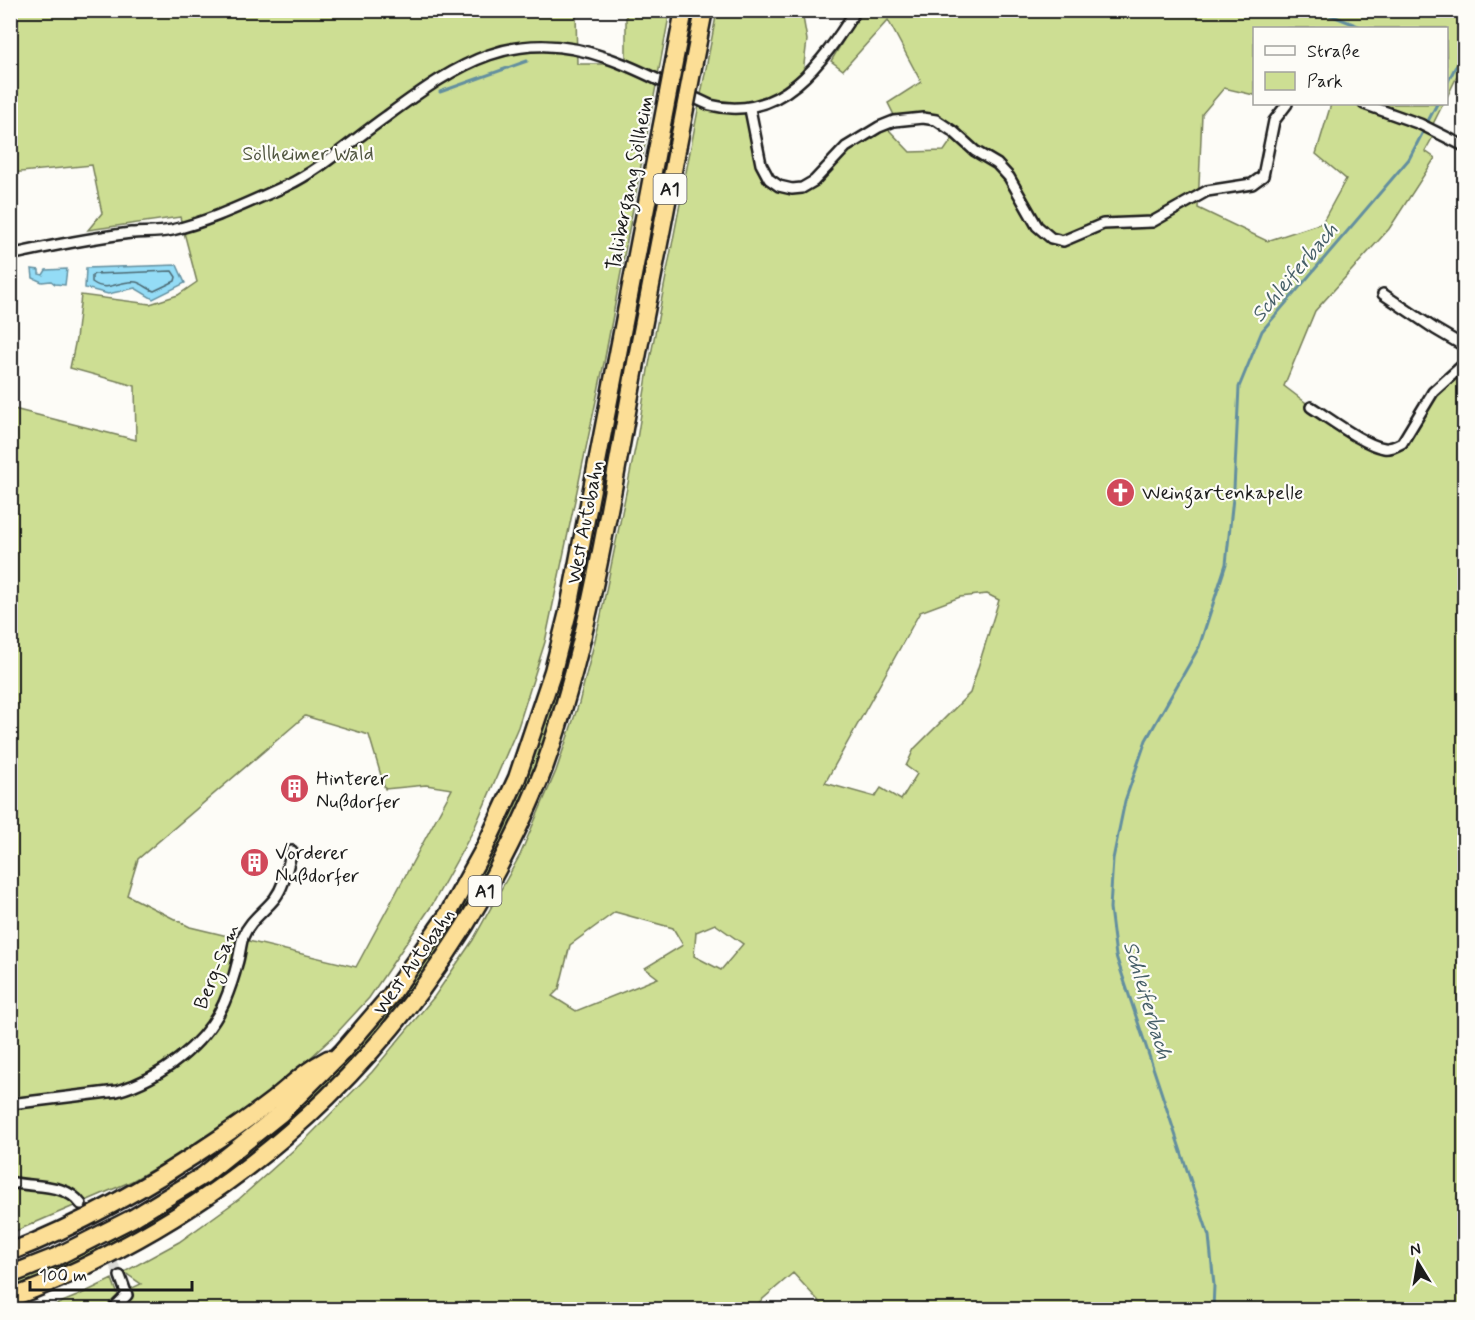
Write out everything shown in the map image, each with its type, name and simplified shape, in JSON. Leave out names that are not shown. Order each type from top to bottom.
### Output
[{"type":"highway","name":"Talübergang Söllheim","points":[[616,364],[684,10]]},
{"type":"highway","name":"Talübergang Söllheim","points":[[635,368],[704,10]]},
{"type":"highway","name":"West Autobahn","points":[[10,1275],[58,1256],[133,1218],[204,1175],[280,1114],[342,1052],[391,995],[448,914],[485,847],[517,778],[553,671],[569,609],[616,364]]},
{"type":"highway","name":"West Autobahn","points":[[10,1298],[89,1265],[158,1229],[234,1179],[292,1132],[354,1072],[410,1007],[460,935],[507,852],[543,770],[574,672],[605,528],[635,368]]},
{"type":"highway","points":[[10,1252],[48,1238],[98,1213],[161,1176],[255,1113],[308,1070],[342,1052]]},
{"type":"highway","points":[[10,1240],[44,1228],[76,1223]]},
{"type":"street","points":[[10,255],[69,242],[132,233],[170,231],[202,222],[288,184],[331,158],[419,92],[472,61],[506,49],[532,45],[577,49],[622,64],[710,105],[750,109],[771,101],[793,88],[832,47],[856,10]]},
{"type":"street","points":[[750,109],[761,164],[769,179],[779,186],[792,189],[802,188],[814,181],[846,147],[879,127],[894,121],[922,118],[936,120],[954,132],[975,151],[997,164],[1009,177],[1037,226],[1051,238],[1063,240],[1103,224],[1152,222],[1207,191],[1252,184],[1263,176],[1274,121],[1286,105]]},
{"type":"street","points":[[1367,105],[1420,124],[1464,146]]},
{"type":"street","points":[[1383,294],[1464,346]]},
{"type":"street","points":[[1311,407],[1357,436],[1382,448],[1394,447],[1402,443],[1433,392],[1464,364]]},
{"type":"street","name":"Berg-Sam","points":[[10,1104],[130,1088],[158,1072],[196,1043],[214,1021],[224,1003],[237,964],[243,936],[282,888],[292,851]]},
{"type":"street","points":[[10,1182],[61,1189],[70,1193],[81,1203]]},
{"type":"street","points":[[112,1310],[127,1295],[120,1276]]},
{"type":"green space","name":"Söllheimer Wald","points":[[11,11],[576,11],[577,64],[626,64],[626,11],[670,11],[604,363],[545,642],[518,727],[474,829],[432,905],[369,998],[334,1036],[284,1082],[192,1147],[132,1181],[11,1233],[10,408],[136,440],[135,386],[70,368],[81,295],[150,304],[178,295],[197,282],[180,217],[88,230],[102,213],[92,165],[11,173]],"holes":[[[305,716],[369,735],[385,789],[426,785],[452,789],[356,967],[190,927],[127,895],[138,859]]]},
{"type":"green space","points":[[717,11],[802,11],[807,40],[803,72],[769,95],[747,103],[757,164],[793,193],[847,150],[888,129],[910,152],[944,151],[953,138],[948,124],[895,117],[888,103],[921,82],[888,20],[843,70],[831,61],[861,11],[1464,11],[1464,62],[1448,95],[1448,27],[1253,27],[1253,95],[1224,88],[1202,114],[1198,208],[1267,241],[1322,223],[1346,179],[1316,154],[1331,105],[1442,105],[1430,130],[1435,133],[1425,151],[1435,158],[1389,229],[1315,311],[1284,386],[1305,402],[1313,412],[1379,450],[1395,450],[1439,390],[1464,368],[1464,1309],[826,1309],[793,1273],[750,1310],[43,1310],[112,1279],[118,1295],[141,1284],[124,1272],[179,1242],[239,1199],[307,1138],[372,1072],[434,997],[473,940],[520,855],[556,771],[579,703],[600,620],[637,439],[648,370]],"holes":[[[987,594],[999,600],[970,693],[914,749],[906,766],[917,774],[901,800],[881,788],[875,797],[825,783],[920,612],[960,597]],[[615,912],[673,928],[683,945],[645,968],[658,978],[576,1011],[552,996],[559,989],[570,945]],[[715,924],[743,944],[721,970],[694,956],[696,932]]]},
{"type":"green space","points":[[587,565],[590,567],[557,705],[522,805],[471,902],[431,964],[386,1023],[337,1077],[284,1128],[226,1173],[165,1214],[100,1250],[45,1277],[11,1290],[10,1284],[95,1248],[175,1203],[251,1148],[320,1086],[383,1017],[439,942],[487,862],[525,779],[552,700]]},
{"type":"water","points":[[177,265],[185,283],[153,299],[135,288],[108,294],[85,288],[86,268]]},
{"type":"water","points":[[32,269],[39,270],[39,274],[43,275],[46,270],[67,269],[65,285],[51,281],[42,282],[33,278]]},
{"type":"waterway","points":[[1311,10],[1360,27]]},
{"type":"waterway","name":"Schleiferbach","points":[[1448,81],[1464,56]]},
{"type":"waterway","points":[[440,92],[527,61]]},
{"type":"waterway","name":"Schleiferbach","points":[[1428,121],[1436,105]]},
{"type":"waterway","name":"Schleiferbach","points":[[1234,489],[1239,387],[1262,331],[1409,159],[1424,130]]},
{"type":"waterway","name":"Schleiferbach","points":[[1213,1310],[1214,1285],[1209,1236],[1116,956],[1110,908],[1113,859],[1125,801],[1146,740],[1199,647],[1226,564],[1233,498]]},
{"type":"tunnel","points":[[81,1204],[120,1276]]},
{"type":"place","name":"Weingartenkapelle","points":[[1121,492]]},
{"type":"place","name":"Hinterer Nußdorfer","points":[[295,789]]},
{"type":"place","name":"Vorderer Nußdorfer","points":[[254,863]]}]
